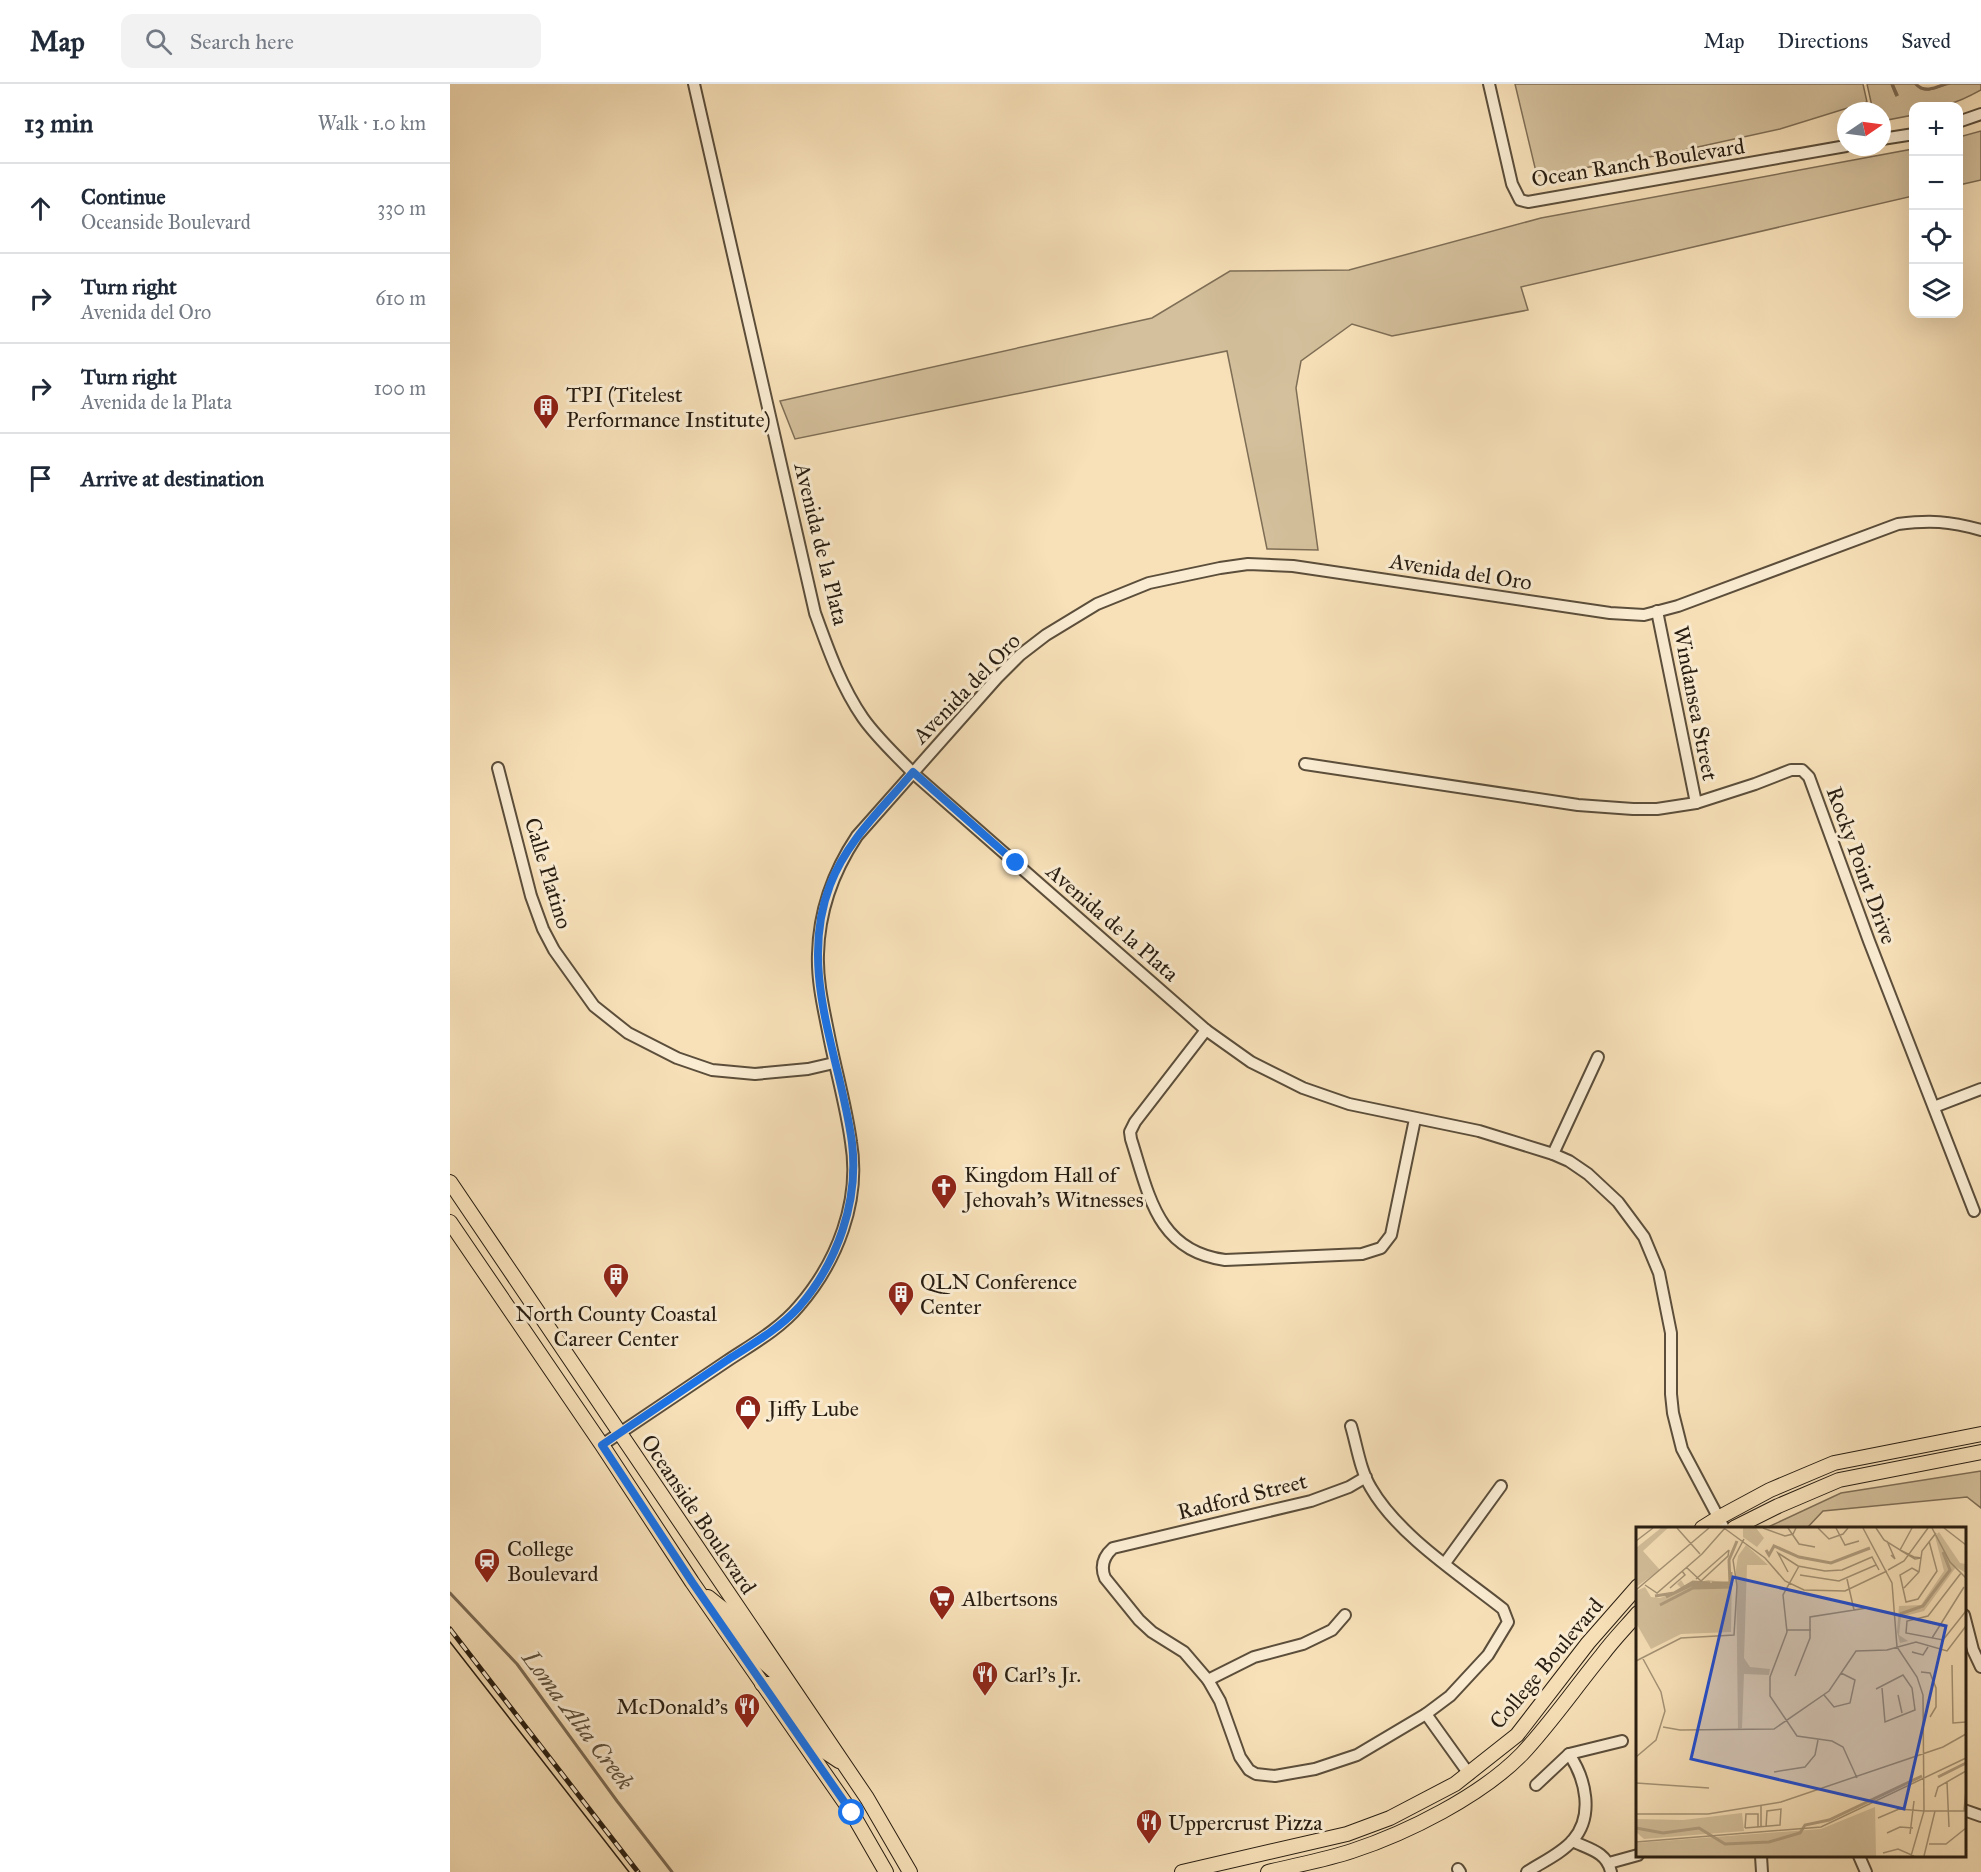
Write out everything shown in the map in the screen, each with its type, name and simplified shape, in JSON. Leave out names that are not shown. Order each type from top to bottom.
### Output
[{"type":"main road","name":"Oceanside Boulevard","points":[[450,1182],[867,1797],[910,1872]]},
{"type":"main road","name":"Oceanside Boulevard","points":[[450,1222],[762,1684],[852,1813],[886,1872]]},
{"type":"main road","points":[[1706,1527],[1721,1523],[1770,1490],[1834,1464],[1981,1434]]},
{"type":"main road","points":[[1736,1527],[1839,1480],[1981,1452]]},
{"type":"main road","points":[[697,1588],[728,1613],[768,1668],[777,1674],[782,1673]]},
{"type":"main road","name":"College Boulevard","points":[[1186,1871],[1312,1844],[1347,1834],[1425,1802],[1469,1774],[1517,1735],[1588,1643],[1636,1588]]},
{"type":"main road","name":"College Boulevard","points":[[1268,1872],[1351,1851],[1395,1835],[1456,1804],[1479,1788],[1520,1756],[1636,1615]]},
{"type":"main road","points":[[762,1684],[777,1684],[821,1749],[844,1763]]},
{"type":"main road","points":[[1479,1788],[1485,1771],[1516,1742],[1517,1735]]},
{"type":"main road","points":[[1424,1819],[1433,1809],[1459,1794],[1468,1781],[1469,1774]]},
{"type":"main road","points":[[1224,1872],[1285,1856],[1312,1844]]},
{"type":"street","name":"Avenida de la Plata","points":[[694,84],[815,613],[848,694],[878,737],[913,772],[1206,1030],[1251,1062],[1303,1088],[1349,1104],[1479,1131],[1553,1154],[1569,1161],[1588,1174],[1618,1202],[1644,1237],[1659,1273],[1671,1333],[1671,1394],[1682,1449],[1721,1523]]},
{"type":"street","name":"Ocean Ranch Boulevard","points":[[1489,84],[1512,184],[1520,200],[1528,202],[1837,148]]},
{"type":"street","points":[[1963,121],[1981,114]]},
{"type":"street","points":[[1891,138],[1909,135]]},
{"type":"street","name":"Avenida del Oro","points":[[602,1445],[772,1330],[798,1308],[824,1272],[841,1238],[850,1203],[853,1177],[852,1144],[819,988],[818,955],[822,915],[830,885],[857,836],[997,678],[1020,655],[1046,635],[1097,604],[1149,584],[1248,564],[1293,566],[1610,613],[1644,615],[1678,606],[1898,524],[1929,520],[1960,524],[1981,530]]},
{"type":"street","name":"Windansea Street","points":[[1657,611],[1696,803]]},
{"type":"street","name":"Rocky Point Drive","points":[[1305,764],[1578,805],[1634,809],[1696,803],[1791,770],[1802,770],[1809,777],[1869,941],[1974,1211]]},
{"type":"street","name":"Calle Platino","points":[[498,768],[531,896],[543,929],[554,950],[594,1006],[628,1033],[677,1058],[712,1070],[755,1074],[808,1069],[834,1063]]},
{"type":"street","points":[[1206,1030],[1135,1122],[1130,1132],[1156,1213],[1176,1241],[1193,1252],[1209,1258],[1225,1260],[1362,1254],[1381,1248],[1391,1234],[1415,1119]]},
{"type":"street","points":[[1553,1154],[1598,1057]]},
{"type":"street","points":[[1934,1107],[1981,1089]]},
{"type":"street","points":[[1345,1615],[1332,1630],[1303,1644],[1254,1657],[1208,1680],[1220,1701],[1240,1757],[1249,1770],[1256,1774],[1275,1776],[1314,1769],[1358,1755],[1426,1714],[1450,1696],[1488,1655],[1508,1622],[1503,1609],[1397,1521],[1366,1478],[1351,1426]]},
{"type":"street","name":"Radford Street","points":[[1208,1680],[1184,1652],[1152,1632],[1139,1620],[1103,1572],[1103,1561],[1107,1553],[1113,1548],[1311,1501],[1366,1478]]},
{"type":"street","points":[[1445,1563],[1501,1486]]},
{"type":"street","points":[[1966,1619],[1973,1650],[1981,1667]]},
{"type":"street","points":[[1426,1714],[1469,1774]]},
{"type":"street","points":[[1536,1785],[1569,1754],[1622,1741]]},
{"type":"street","points":[[1527,1872],[1572,1841],[1583,1821],[1586,1805],[1584,1788],[1580,1772],[1569,1754]]},
{"type":"street","points":[[1966,1810],[1981,1816]]},
{"type":"street","points":[[1572,1841],[1604,1856],[1610,1867],[1636,1857]]},
{"type":"street","points":[[1761,1857],[1762,1872]]},
{"type":"street","points":[[1859,1857],[1866,1872]]},
{"type":"shaded area","points":[[1515,84],[1863,84],[1867,102],[1837,102],[1837,111],[1780,129],[1666,154],[1537,176]]},
{"type":"shaded area","points":[[1867,84],[1891,84],[1896,96],[1898,95],[1893,84],[1915,84],[1923,90],[1928,90],[1951,84],[1981,84],[1981,90],[1955,102],[1909,102],[1909,116],[1891,119],[1891,102],[1871,102]]},
{"type":"shaded area","points":[[1981,131],[1981,180],[1963,184],[1963,156],[1963,136]]},
{"type":"shaded area","points":[[1909,150],[1909,197],[1521,287],[1528,310],[1392,336],[1352,324],[1301,361],[1296,388],[1318,550],[1267,549],[1227,351],[795,439],[780,401],[1152,318],[1230,271],[1349,270],[1541,218],[1875,156],[1891,156],[1891,153]]},
{"type":"shaded area","points":[[1981,1471],[1981,1508],[1967,1497],[1823,1511],[1808,1527],[1768,1527],[1841,1493]]},
{"type":"waterway","points":[[1892,84],[1896,94]]},
{"type":"waterway","points":[[1916,84],[1926,89],[1945,84]]},
{"type":"waterway","name":"Loma Alta Creek","points":[[450,1593],[517,1664],[672,1872]]},
{"type":"tram line","points":[[450,1642],[629,1872]]},
{"type":"railway","points":[[450,1629],[638,1872]]},
{"type":"place","name":"TPI (Titelest Performance Institute)","points":[[546,430]]},
{"type":"place","name":"Kingdom Hall of Jehovah's Witnesses","points":[[944,1210]]},
{"type":"place","name":"North County Coastal Career Center","points":[[616,1299]]},
{"type":"place","name":"QLN Conference Center","points":[[901,1317]]},
{"type":"place","name":"Jiffy Lube","points":[[748,1431]]},
{"type":"place","name":"College Boulevard","points":[[487,1584]]},
{"type":"place","name":"Albertsons","points":[[942,1621]]},
{"type":"place","name":"Carl's Jr.","points":[[985,1697]]},
{"type":"place","name":"McDonald's","points":[[747,1729]]},
{"type":"place","name":"Uppercrust Pizza","points":[[1149,1845]]},
{"type":"route","points":[[852,1813],[692,1582],[602,1445],[772,1330],[798,1308],[824,1272],[841,1238],[850,1203],[853,1177],[852,1144],[819,988],[818,955],[822,915],[830,885],[857,836],[913,772],[1016,863]]}]
